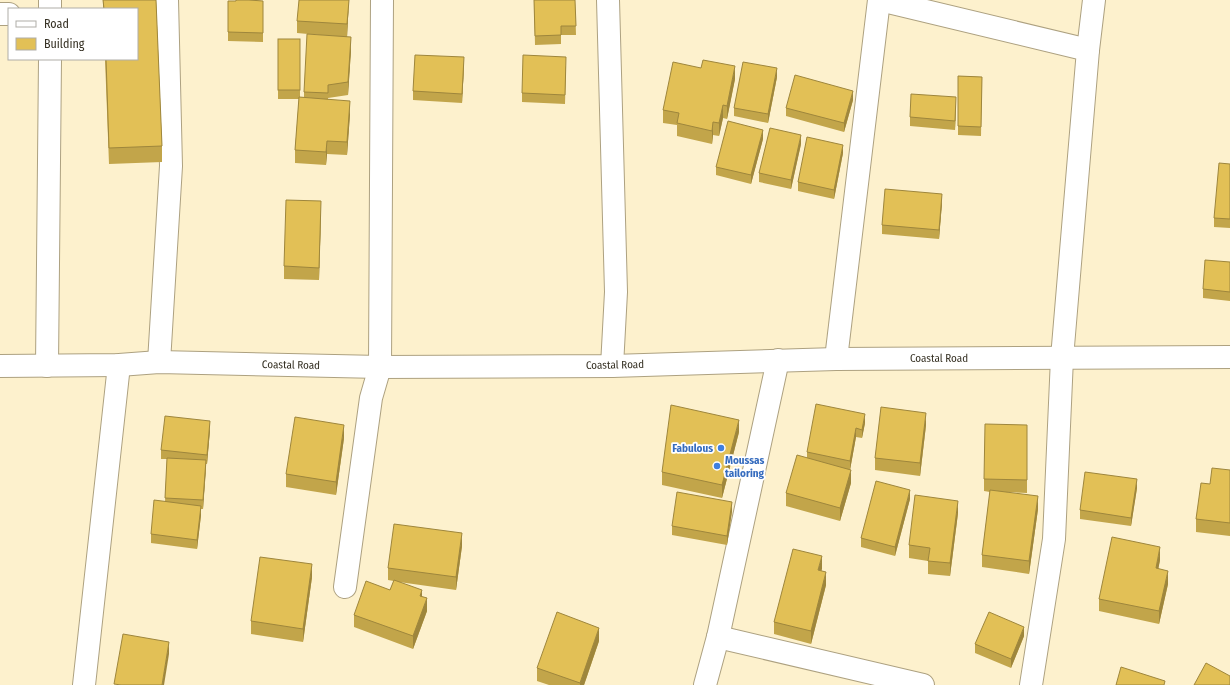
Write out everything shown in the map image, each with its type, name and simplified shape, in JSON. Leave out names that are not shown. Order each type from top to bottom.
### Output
[{"type":"street","points":[[159,362],[171,166],[167,0]]},
{"type":"street","points":[[344,587],[371,398],[380,367],[382,0]]},
{"type":"street","points":[[608,0],[616,292],[612,366]]},
{"type":"street","points":[[836,359],[880,0],[1088,50]]},
{"type":"street","points":[[1031,685],[1054,539],[1062,358],[1088,50],[1094,0]]},
{"type":"street","points":[[47,366],[50,60]]},
{"type":"street","name":"Coastal Road","points":[[0,366],[118,365],[159,362],[380,367],[612,366],[836,359],[1230,356]]},
{"type":"street","points":[[704,685],[718,637],[778,360]]},
{"type":"street","points":[[84,685],[118,365]]},
{"type":"street","points":[[718,637],[923,685]]},
{"type":"building","points":[[103,0],[156,0],[162,146],[109,148],[106,60],[138,60],[138,8],[104,8]]},
{"type":"building","points":[[299,0],[349,0],[347,24],[297,21]]},
{"type":"building","points":[[534,0],[575,0],[576,26],[561,26],[561,35],[535,36]]},
{"type":"building","points":[[228,1],[263,1],[263,33],[228,32]]},
{"type":"building","points":[[307,34],[351,37],[348,82],[328,85],[328,93],[304,92]]},
{"type":"building","points":[[278,39],[300,39],[300,90],[278,90]]},
{"type":"building","points":[[415,55],[464,57],[462,94],[413,91]]},
{"type":"building","points":[[523,55],[566,57],[565,95],[522,93]]},
{"type":"building","points":[[703,60],[735,66],[727,106],[723,105],[719,123],[713,122],[712,131],[677,123],[679,113],[663,110],[673,62],[701,68]]},
{"type":"building","points":[[743,62],[777,68],[768,114],[734,108]]},
{"type":"building","points":[[795,75],[853,91],[844,123],[786,108]]},
{"type":"building","points":[[958,76],[982,77],[981,127],[958,126]]},
{"type":"building","points":[[911,94],[956,97],[955,121],[910,117]]},
{"type":"building","points":[[299,97],[350,101],[347,142],[327,141],[326,152],[295,150]]},
{"type":"building","points":[[728,121],[763,130],[751,175],[716,167]]},
{"type":"building","points":[[770,128],[801,135],[791,180],[759,173]]},
{"type":"building","points":[[807,137],[843,145],[834,190],[798,182]]},
{"type":"building","points":[[1219,163],[1230,164],[1230,219],[1214,218]]},
{"type":"building","points":[[885,189],[942,194],[939,230],[882,225]]},
{"type":"building","points":[[286,200],[321,201],[319,268],[284,266]]},
{"type":"building","points":[[1205,260],[1230,262],[1230,292],[1203,289]]},
{"type":"building","points":[[816,404],[865,414],[862,430],[856,428],[850,461],[807,452]]},
{"type":"building","points":[[671,405],[739,420],[722,485],[662,472]]},
{"type":"building","points":[[881,407],[926,413],[920,463],[875,458]]},
{"type":"building","points":[[165,416],[210,421],[207,455],[161,450]]},
{"type":"building","points":[[295,417],[344,425],[336,482],[286,474]]},
{"type":"building","points":[[985,424],[1027,425],[1027,480],[984,479]]},
{"type":"building","points":[[797,455],[851,470],[840,508],[786,493]]},
{"type":"building","points":[[167,458],[206,460],[203,500],[165,498]]},
{"type":"building","points":[[1212,468],[1230,470],[1230,523],[1196,519],[1201,483],[1210,484]]},
{"type":"building","points":[[1085,472],[1137,479],[1131,518],[1080,510]]},
{"type":"building","points":[[876,481],[910,490],[895,547],[861,538]]},
{"type":"building","points":[[990,490],[1038,496],[1029,561],[982,555]]},
{"type":"building","points":[[677,492],[732,502],[727,536],[672,526]]},
{"type":"building","points":[[915,495],[958,501],[950,563],[928,561],[930,548],[909,545]]},
{"type":"building","points":[[154,500],[201,506],[197,540],[151,534]]},
{"type":"building","points":[[394,524],[462,533],[456,577],[388,568]]},
{"type":"building","points":[[1112,537],[1160,547],[1156,568],[1168,571],[1159,611],[1099,599]]},
{"type":"building","points":[[793,549],[822,556],[818,570],[826,572],[811,631],[774,622]]},
{"type":"building","points":[[260,557],[312,564],[303,629],[251,621]]},
{"type":"building","points":[[394,580],[422,590],[420,596],[427,598],[413,636],[354,615],[366,581],[390,590]]},
{"type":"building","points":[[557,612],[599,628],[580,683],[537,668]]},
{"type":"building","points":[[989,612],[1024,627],[1011,659],[975,644]]},
{"type":"building","points":[[123,634],[169,642],[162,685],[114,684]]},
{"type":"building","points":[[1206,663],[1230,676],[1230,685],[1194,685]]},
{"type":"building","points":[[1121,667],[1165,681],[1164,685],[1116,685]]},
{"type":"place","name":"Fabulous","points":[[721,448]]},
{"type":"place","name":"Moussas tailoring","points":[[717,466]]}]
